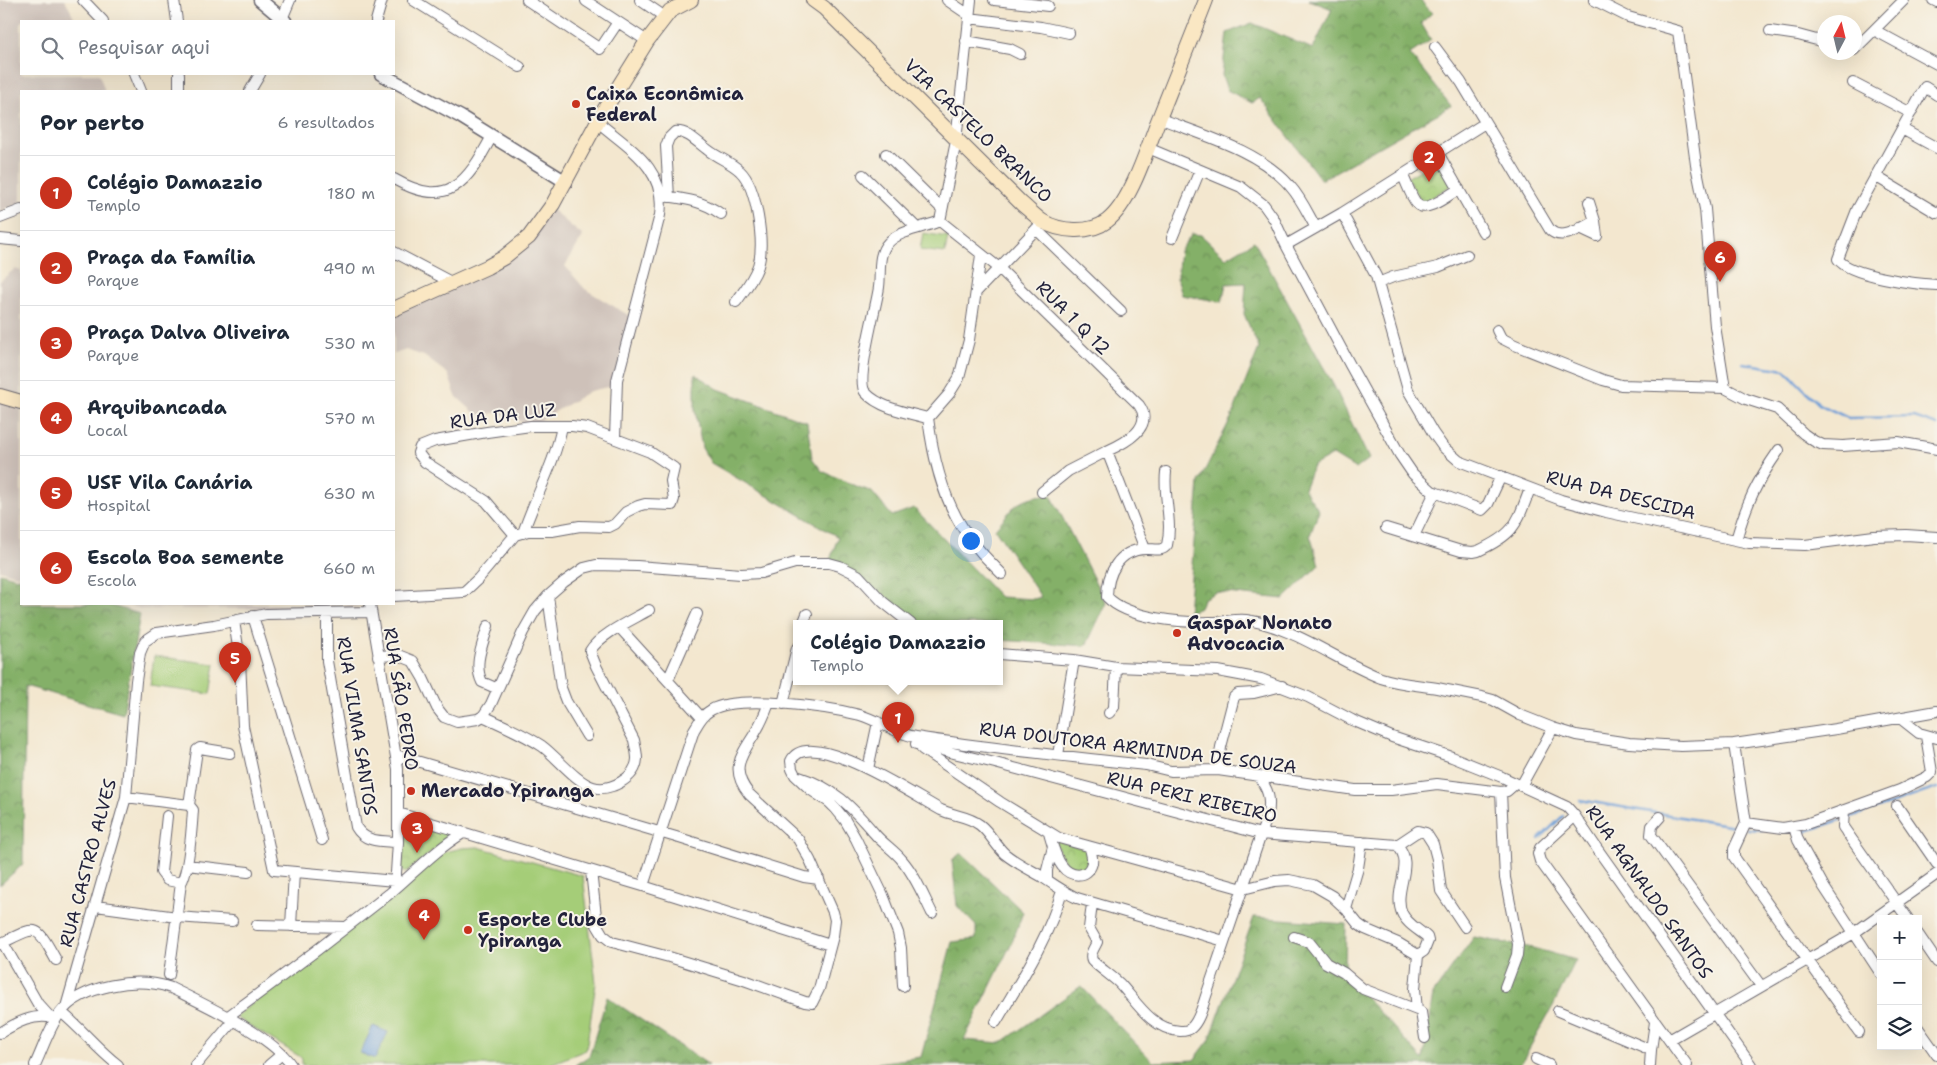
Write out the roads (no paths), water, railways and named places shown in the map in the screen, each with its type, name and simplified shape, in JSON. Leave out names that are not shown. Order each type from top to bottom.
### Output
[{"type":"main road","points":[[395,309],[503,258],[529,237],[566,182],[598,122],[647,42],[670,9],[690,0]]},
{"type":"main road","name":"VIA CASTELO BRANCO","points":[[823,3],[956,141],[1022,204],[1040,225],[1086,230],[1107,221],[1116,212],[1125,198],[1148,148],[1206,0]]},
{"type":"main road","points":[[0,396],[20,402]]},
{"type":"street","points":[[83,0],[102,20]]},
{"type":"street","points":[[174,0],[177,20]]},
{"type":"street","points":[[260,0],[283,20],[290,0]]},
{"type":"street","points":[[376,20],[382,0]]},
{"type":"street","points":[[413,0],[520,67]]},
{"type":"street","points":[[526,0],[600,49],[618,22]]},
{"type":"street","points":[[585,0],[647,42]]},
{"type":"street","points":[[640,0],[670,9]]},
{"type":"street","points":[[947,0],[969,16],[1069,33]]},
{"type":"street","points":[[928,418],[887,406],[872,398],[864,390],[865,352],[879,287],[883,250],[888,242],[917,228],[940,221],[941,208],[956,141],[971,0]]},
{"type":"street","points":[[994,0],[1048,6]]},
{"type":"street","points":[[1594,0],[1628,18],[1678,31],[1696,165],[1705,209],[1715,326],[1725,388]]},
{"type":"street","points":[[1862,42],[1904,0]]},
{"type":"street","points":[[1933,0],[1937,2]]},
{"type":"street","points":[[1874,30],[1937,64]]},
{"type":"street","points":[[1770,31],[1817,40]]},
{"type":"street","points":[[966,41],[1010,49],[1020,54]]},
{"type":"street","points":[[1434,47],[1461,82],[1550,230],[1559,235],[1571,232],[1595,221],[1589,202]]},
{"type":"street","points":[[134,75],[141,90]]},
{"type":"street","points":[[179,75],[179,87]]},
{"type":"street","points":[[251,90],[259,75]]},
{"type":"street","points":[[383,75],[492,136],[566,182]]},
{"type":"street","points":[[1853,83],[1911,113]]},
{"type":"street","points":[[1937,95],[1926,87],[1857,210],[1846,234],[1838,259],[1844,264],[1888,279],[1910,284],[1937,285]]},
{"type":"street","points":[[1159,118],[1247,154],[1269,166],[1291,187],[1316,228]]},
{"type":"street","points":[[598,122],[641,157],[665,196]]},
{"type":"street","points":[[1286,245],[1342,213],[1485,123]]},
{"type":"street","points":[[1902,129],[1937,148]]},
{"type":"street","points":[[615,438],[617,380],[665,196],[666,146],[671,134],[680,131],[740,171],[748,180],[761,248],[758,266],[750,284],[736,302]]},
{"type":"street","points":[[395,179],[421,192],[444,192],[462,181],[472,170],[492,136]]},
{"type":"street","points":[[1148,148],[1241,187],[1264,205],[1274,219],[1286,245],[1400,455],[1413,474],[1426,487],[1482,510],[1486,508],[1500,476]]},
{"type":"street","points":[[886,154],[941,208]]},
{"type":"street","points":[[1438,154],[1483,232]]},
{"type":"street","points":[[1172,238],[1200,170]]},
{"type":"street","points":[[864,175],[917,228]]},
{"type":"street","points":[[1402,176],[1417,204],[1422,207],[1429,207],[1459,189]]},
{"type":"street","points":[[1875,176],[1937,213]]},
{"type":"street","points":[[665,196],[686,198],[702,203],[721,214]]},
{"type":"street","points":[[0,218],[20,210]]},
{"type":"street","name":"RUA DA DESCIDA","points":[[1342,213],[1378,283],[1408,390],[1424,420],[1443,447],[1459,460],[1530,489],[1606,512],[1749,543],[1805,545],[1874,536],[1906,535],[1937,537]]},
{"type":"street","name":"RUA 1 Q 12","points":[[940,221],[999,268],[1139,405],[1145,416],[1141,427],[1124,443],[1107,451]]},
{"type":"street","points":[[977,291],[1040,225],[1121,311]]},
{"type":"street","points":[[0,239],[20,241]]},
{"type":"street","points":[[395,253],[451,282]]},
{"type":"street","points":[[928,418],[960,378],[968,347],[982,255]]},
{"type":"street","points":[[1378,283],[1393,277],[1438,267],[1467,255]]},
{"type":"street","points":[[1497,330],[1501,338],[1514,345],[1603,380],[1621,385],[1725,388],[1746,399],[1776,409],[1804,434],[1823,445],[1843,446],[1898,442],[1937,449]]},
{"type":"street","points":[[928,418],[937,469],[948,500],[964,530],[981,552],[1002,574]]},
{"type":"street","name":"RUA DA LUZ","points":[[531,426],[587,428],[615,438],[654,454],[674,468],[671,481],[674,499],[672,505],[645,504],[638,506],[626,512],[615,524],[609,527],[580,526],[519,534],[486,501],[425,462],[418,453],[418,449],[426,444],[472,434],[531,426]]},
{"type":"street","points":[[395,596],[464,592],[478,579],[519,534],[552,463],[562,426]]},
{"type":"street","points":[[1736,540],[1755,486],[1779,450]]},
{"type":"street","points":[[1042,492],[1068,471],[1107,451],[1145,549]]},
{"type":"street","points":[[1166,472],[1165,482],[1169,517],[1167,546],[1161,550],[1145,549],[1130,553],[1117,561],[1107,588],[1107,597],[1112,602],[1128,610],[1170,621],[1245,620],[1271,626],[1383,678],[1408,685],[1482,697],[1493,700],[1520,715],[1553,728],[1576,735],[1629,743],[1681,746],[1734,744],[1937,711]]},
{"type":"street","points":[[1386,528],[1462,551],[1473,552],[1512,530],[1520,516],[1530,489]]},
{"type":"street","points":[[1414,536],[1435,492]]},
{"type":"street","points":[[378,656],[398,655],[413,661],[437,708],[449,720],[464,722],[483,716],[498,689],[529,619],[548,596],[576,573],[596,565],[645,566],[740,574],[761,573],[795,563],[830,563],[858,575],[883,602],[906,620]]},
{"type":"street","points":[[548,596],[561,688],[566,701],[587,736]]},
{"type":"street","name":"RUA CASTRO ALVES","points":[[34,1065],[59,1014],[96,906],[126,797],[137,674],[140,653],[145,641],[157,633],[254,616],[371,608]]},
{"type":"street","name":"RUA SÃO PEDRO","points":[[371,608],[396,755],[398,842],[395,885]]},
{"type":"street","points":[[483,716],[539,744],[587,784],[600,788],[616,785],[631,773],[636,766],[634,740],[590,651],[595,644],[619,627],[649,610]]},
{"type":"street","name":"RUA VILMA SANTOS","points":[[327,612],[327,661],[356,827],[360,833],[370,840],[398,842]]},
{"type":"street","points":[[668,680],[697,614]]},
{"type":"street","points":[[254,616],[322,840]]},
{"type":"street","points":[[234,621],[240,660],[243,726],[272,862],[276,871],[395,885]]},
{"type":"street","points":[[488,626],[478,661],[478,670],[482,682],[498,689]]},
{"type":"street","points":[[619,627],[701,717],[694,730],[643,886]]},
{"type":"street","name":"RUA AGNALDO SANTOS","points":[[1003,654],[1074,660],[1116,667],[1218,671],[1261,679],[1282,686],[1392,737],[1452,757],[1567,807],[1751,1065]]},
{"type":"street","points":[[1058,755],[1074,660]]},
{"type":"street","points":[[783,704],[793,664]]},
{"type":"street","points":[[1109,713],[1114,707],[1116,667]]},
{"type":"street","points":[[1218,770],[1222,740],[1234,697],[1238,694],[1254,693],[1282,686]]},
{"type":"street","name":"RUA DOUTORA ARMINDA DE SOUZA","points":[[701,717],[710,711],[732,703],[783,704],[844,712],[878,722],[903,735],[1146,765],[1171,772],[1218,770],[1355,790],[1391,790],[1437,784],[1501,792]]},
{"type":"street","points":[[591,871],[597,925],[603,935],[612,942],[669,957],[812,1003],[816,998],[835,920],[830,902],[798,839],[749,794],[739,777],[741,757],[762,720],[769,703]]},
{"type":"street","points":[[1900,718],[1908,726],[1926,736],[1937,738]]},
{"type":"street","points":[[868,769],[878,722]]},
{"type":"street","points":[[1505,987],[1517,954],[1516,933],[1505,878],[1501,792],[1518,785],[1553,728]]},
{"type":"street","points":[[903,735],[987,794],[1049,833],[1090,848],[1243,890],[1275,881],[1289,880],[1302,882],[1323,890],[1346,909],[1358,924],[1365,929],[1398,943],[1418,955]]},
{"type":"street","points":[[1746,823],[1783,828],[1794,826],[1900,790],[1927,777],[1935,773],[1926,736]]},
{"type":"street","name":"RUA PERI RIBEIRO","points":[[916,744],[1004,765],[1261,834],[1397,845]]},
{"type":"street","points":[[1734,744],[1746,823],[1734,849],[1734,857],[1859,1032]]},
{"type":"street","points":[[189,805],[197,750],[200,748],[230,753]]},
{"type":"street","points":[[903,986],[901,948],[898,933],[883,895],[856,839],[845,820],[836,810],[811,790],[795,775],[792,769],[791,761],[795,755],[806,750],[831,755],[868,769],[942,810],[968,818],[981,826],[1006,854],[1062,891],[1092,904],[1224,941]]},
{"type":"street","points":[[396,755],[676,837],[804,877],[819,879]]},
{"type":"street","points":[[795,775],[821,784],[843,799],[854,810],[874,834],[908,867],[932,913]]},
{"type":"street","points":[[1092,904],[1089,928],[1096,942],[1091,959],[1110,974],[1157,1023],[1167,1029],[1185,1031],[1191,1028],[1196,1022],[1268,814],[1270,798],[1268,790],[1258,776]]},
{"type":"street","points":[[126,797],[189,805],[193,810],[169,975]]},
{"type":"street","points":[[1897,806],[1937,864]]},
{"type":"street","points":[[1844,810],[1843,827],[1905,915]]},
{"type":"street","points":[[398,813],[463,834],[643,886],[830,945]]},
{"type":"street","points":[[167,816],[161,872],[167,880],[181,883]]},
{"type":"street","points":[[1575,816],[1540,848],[1538,856],[1687,1065]]},
{"type":"street","points":[[1660,817],[1652,826],[1651,835],[1761,986]]},
{"type":"street","points":[[1794,826],[1798,840],[1824,887],[1877,968]]},
{"type":"street","points":[[1418,955],[1424,951],[1428,941],[1401,912],[1400,892],[1406,859],[1402,850],[1397,845],[1418,831],[1426,832],[1433,844],[1441,891],[1465,927]]},
{"type":"street","points":[[1049,833],[1062,867],[1069,873],[1077,876],[1089,870],[1092,863],[1090,848]]},
{"type":"street","points":[[196,1065],[231,1018],[346,927],[437,851],[463,834]]},
{"type":"street","points":[[1346,909],[1358,868],[1362,842]]},
{"type":"street","points":[[1047,880],[1047,870],[1053,846]]},
{"type":"street","points":[[186,865],[248,872]]},
{"type":"street","points":[[291,926],[294,872]]},
{"type":"street","points":[[1669,1040],[1854,933],[1937,874]]},
{"type":"street","points":[[996,1022],[1037,952],[1055,915],[1062,891]]},
{"type":"street","points":[[96,906],[177,917],[232,921]]},
{"type":"street","points":[[257,925],[346,927]]},
{"type":"street","points":[[56,960],[43,937],[37,931],[29,930],[2,943],[38,1004],[59,1014],[82,1030],[99,1050],[118,1065]]},
{"type":"street","points":[[1294,937],[1310,942],[1326,963],[1344,973],[1363,988],[1421,1012],[1425,1038]]},
{"type":"street","points":[[1922,940],[1937,962]]},
{"type":"street","points":[[1417,1010],[1415,983],[1418,955]]},
{"type":"street","points":[[0,1033],[23,1020],[59,1014],[90,992],[104,987],[124,983],[149,982],[171,988],[231,1018],[282,1054],[290,1065]]},
{"type":"street","points":[[1558,1011],[1651,1050]]},
{"type":"street","points":[[1650,1065],[1655,1022]]},
{"type":"street","points":[[1922,1034],[1937,1055]]},
{"type":"street","points":[[269,1065],[282,1054]]},
{"type":"street","points":[[1536,1059],[1549,1065]]},
{"type":"water","points":[[373,1026],[388,1032],[375,1059],[360,1053]]},
{"type":"waterway","points":[[1743,363],[1785,370],[1819,404],[1848,418],[1914,417],[1937,425]]},
{"type":"waterway","points":[[1848,818],[1937,788]]},
{"type":"waterway","points":[[1580,800],[1734,826]]},
{"type":"waterway","points":[[1539,839],[1563,816]]},
{"type":"waterway","points":[[1801,833],[1840,820]]},
{"type":"waterway","points":[[1748,829],[1764,830]]},
{"type":"place","name":"Caixa Econômica Federal","points":[[576,104]]},
{"type":"place","name":"Praça da Família","points":[[1429,182]]},
{"type":"place","name":"Escola Boa semente","points":[[1720,282]]},
{"type":"place","name":"Gaspar Nonato Advocacia","points":[[1177,633]]},
{"type":"place","name":"USF Vila Canária","points":[[235,683]]},
{"type":"place","name":"Colégio Damazzio","points":[[898,743]]},
{"type":"place","name":"Mercado Ypiranga","points":[[411,791]]},
{"type":"place","name":"Praça Dalva Oliveira","points":[[417,853]]},
{"type":"place","name":"Esporte Clube Ypiranga","points":[[468,930]]},
{"type":"place","name":"Arquibancada","points":[[424,940]]}]
